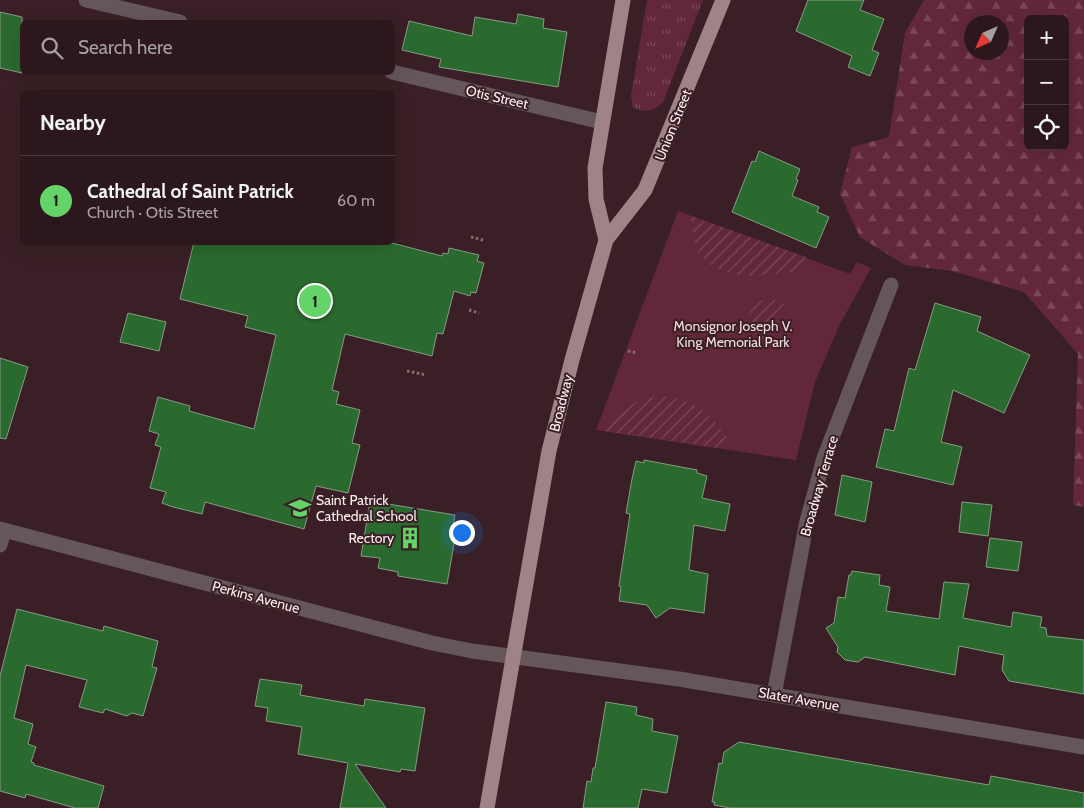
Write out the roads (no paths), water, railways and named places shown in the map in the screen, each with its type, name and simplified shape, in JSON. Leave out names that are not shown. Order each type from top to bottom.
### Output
[{"type":"main road","name":"Broadway","points":[[487,808],[553,433],[606,240],[596,199],[595,181],[602,122],[623,0]]},
{"type":"main road","name":"Union Street","points":[[606,240],[645,190],[724,0]]},
{"type":"street","points":[[86,0],[171,20]]},
{"type":"street","name":"Otis Street","points":[[395,73],[602,122]]},
{"type":"street","name":"Broadway Terrace","points":[[774,695],[807,520],[824,458],[891,285]]},
{"type":"street","name":"Perkins Avenue","points":[[1,535],[389,633],[472,651],[514,657]]},
{"type":"street","name":"Slater Avenue","points":[[514,657],[636,672],[1084,747]]},
{"type":"place","name":"Cathedral of Saint Patrick","points":[[315,301]]},
{"type":"place","name":"Saint Patrick Cathedral School","points":[[300,508]]},
{"type":"place","name":"Rectory","points":[[410,538]]},
{"type":"park label","name":"Monsignor Joseph V. King Memorial Park","points":[[733,334]]}]
